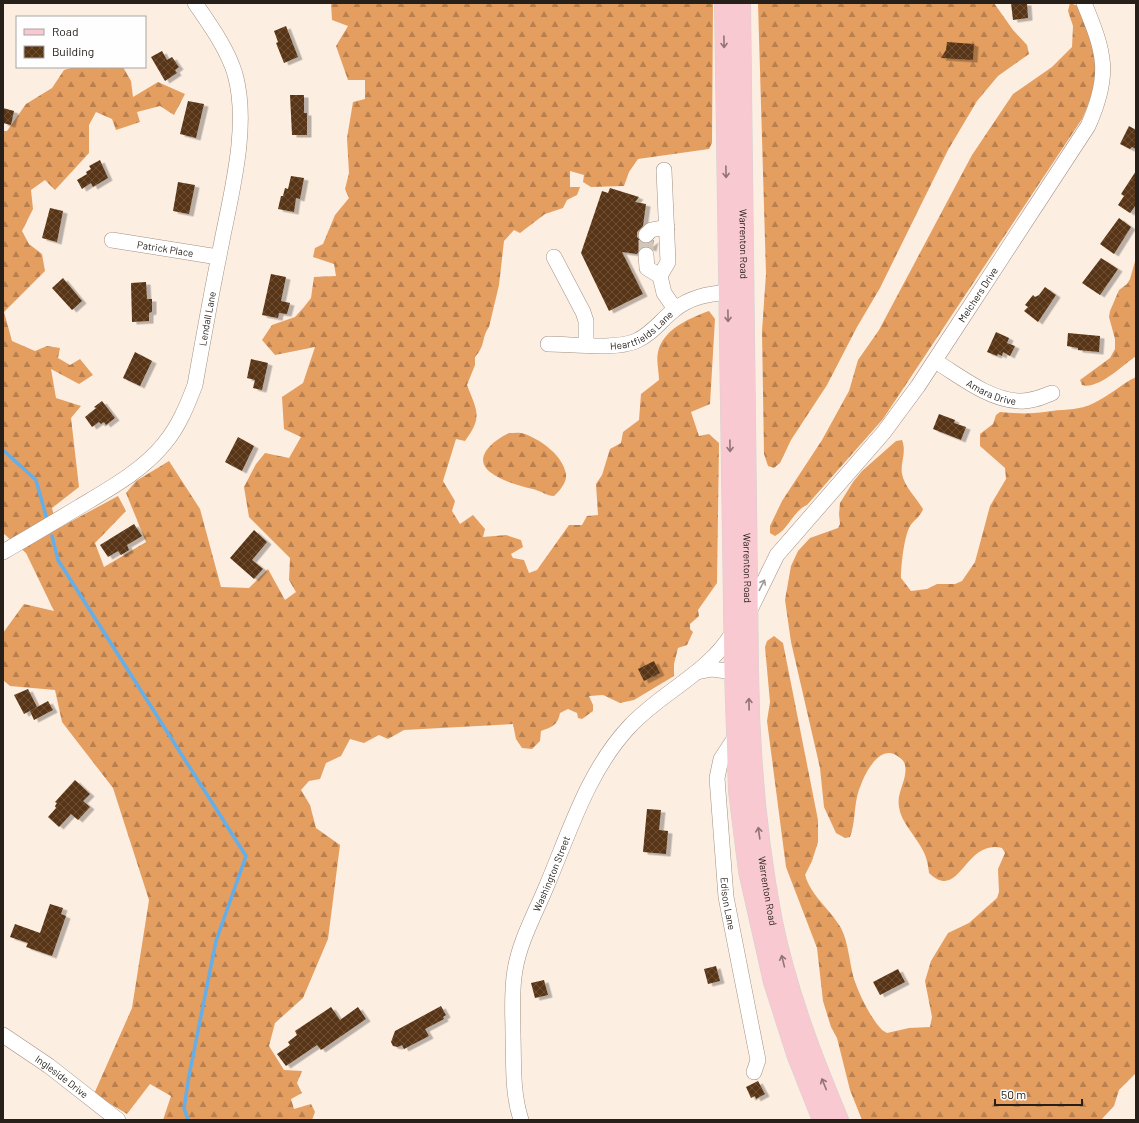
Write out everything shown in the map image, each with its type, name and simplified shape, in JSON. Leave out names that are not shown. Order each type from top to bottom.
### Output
[{"type":"main road","name":"Warrenton Road","points":[[724,3],[733,632],[736,736],[742,832],[748,871],[760,926],[782,1013],[808,1087],[822,1120]]},
{"type":"main road","name":"Warrenton Road","points":[[740,3],[747,564],[752,768],[757,822],[774,922],[798,1014],[839,1120]]},
{"type":"street","name":"Lendall Lane","points":[[3,552],[112,487],[145,463],[165,443],[184,412],[195,385],[234,178],[238,144],[239,98],[235,75],[230,60],[221,43],[195,3]]},
{"type":"street","name":"Melchers Drive","points":[[748,615],[777,556],[884,432],[935,361],[1002,255],[1034,211],[1088,126],[1097,106],[1102,84],[1103,60],[1100,43],[1084,3]]},
{"type":"street","points":[[664,170],[668,262],[660,276],[664,293],[675,309]]},
{"type":"street","points":[[646,235],[651,230],[667,227]]},
{"type":"street","name":"Patrick Place","points":[[112,240],[218,257]]},
{"type":"street","points":[[646,255],[647,268],[660,276]]},
{"type":"street","points":[[554,257],[586,320],[586,345]]},
{"type":"street","name":"Heartfields Lane","points":[[548,344],[618,345],[636,341],[649,333],[675,309],[692,299],[706,294],[728,292]]},
{"type":"street","name":"Amara Drive","points":[[935,361],[998,397],[1026,401],[1052,393]]},
{"type":"street","name":"Melchers Drive","points":[[747,564],[762,563],[777,556]]},
{"type":"street","name":"Washington Street","points":[[521,1120],[513,1087],[512,989],[519,953],[591,781],[603,760],[629,726],[653,705],[696,673],[722,649],[733,632]]},
{"type":"street","name":"Washington Street","points":[[696,673],[712,669],[734,672]]},
{"type":"street","name":"Edison Lane","points":[[736,736],[721,759],[717,778],[726,897],[758,1060],[754,1072]]},
{"type":"street","name":"Ingleside Drive","points":[[3,1035],[49,1066],[118,1120]]},
{"type":"green space","points":[[331,3],[713,3],[712,143],[709,149],[638,159],[629,172],[624,186],[591,187],[583,182],[584,175],[570,171],[570,187],[580,187],[577,195],[567,200],[563,208],[545,214],[520,233],[514,230],[504,241],[499,285],[489,327],[481,349],[475,357],[475,365],[467,385],[476,408],[476,420],[471,433],[465,441],[456,439],[443,481],[455,501],[452,511],[460,524],[473,515],[485,529],[483,537],[506,535],[521,540],[523,547],[511,554],[513,558],[524,560],[529,573],[537,570],[569,525],[582,525],[587,516],[598,515],[596,484],[602,475],[610,449],[621,443],[623,432],[639,420],[641,394],[659,380],[657,355],[665,337],[686,321],[709,311],[715,319],[710,404],[691,412],[699,436],[709,434],[719,443],[717,583],[698,610],[699,616],[690,624],[690,629],[693,632],[687,645],[678,648],[674,664],[674,676],[634,700],[620,703],[603,695],[589,696],[593,705],[593,711],[582,719],[578,718],[577,713],[568,709],[560,713],[558,720],[554,725],[541,731],[540,741],[532,749],[522,748],[516,739],[513,724],[404,730],[388,739],[379,735],[364,743],[350,739],[341,756],[326,763],[320,779],[309,781],[301,790],[310,805],[316,828],[340,845],[328,939],[303,998],[275,1023],[269,1046],[284,1070],[302,1071],[297,1083],[302,1093],[291,1099],[294,1109],[311,1104],[315,1112],[312,1120],[163,1120],[171,1096],[150,1084],[127,1114],[94,1094],[132,1008],[149,900],[113,788],[62,722],[55,690],[10,686],[3,680],[3,633],[24,604],[54,611],[26,553],[3,533],[3,131],[7,131],[26,104],[52,88],[64,70],[71,68],[124,68],[131,81],[133,97],[158,82],[185,94],[174,115],[160,106],[137,112],[140,122],[116,130],[112,119],[96,112],[89,125],[89,153],[55,190],[45,180],[31,190],[33,209],[22,231],[29,244],[42,254],[45,271],[4,312],[12,341],[35,351],[47,346],[60,348],[58,358],[70,365],[80,359],[93,375],[79,384],[51,369],[56,398],[81,406],[71,418],[79,487],[52,508],[57,529],[118,496],[126,511],[95,543],[104,567],[146,542],[126,493],[136,481],[169,461],[200,509],[221,587],[249,588],[268,569],[285,600],[296,592],[289,580],[290,558],[249,517],[244,487],[256,464],[265,453],[289,458],[301,437],[284,429],[282,397],[303,383],[315,347],[275,355],[262,340],[272,325],[295,317],[304,307],[311,298],[314,277],[336,276],[334,264],[313,257],[315,248],[323,244],[335,215],[349,198],[345,189],[349,173],[347,138],[353,102],[365,99],[365,80],[348,80],[336,46],[348,26],[332,20]]},
{"type":"green space","points":[[758,3],[994,3],[1013,30],[1027,45],[1029,54],[998,76],[977,101],[948,150],[880,288],[857,327],[827,385],[791,440],[780,463],[774,468],[768,466],[764,454],[762,331],[766,274]]},
{"type":"green space","points":[[1070,3],[1078,6],[1092,42],[1095,57],[1094,84],[1082,119],[883,419],[807,505],[798,512],[780,533],[775,536],[770,533],[770,526],[782,501],[822,440],[849,391],[858,360],[879,330],[972,155],[1013,94],[1052,67],[1072,47],[1073,26],[1068,11]]},
{"type":"green space","points":[[1136,258],[1136,356],[1103,380],[1088,386],[1082,385],[1080,380],[1110,358],[1115,349],[1115,339],[1109,317],[1110,311],[1119,290],[1127,284],[1130,279]]},
{"type":"green space","points":[[1136,377],[1136,1073],[1119,1090],[1114,1106],[1101,1120],[862,1120],[850,1090],[837,1038],[831,1027],[823,1001],[817,948],[786,867],[767,721],[770,702],[765,647],[767,641],[774,636],[783,643],[818,820],[818,842],[812,861],[805,875],[816,896],[837,921],[844,934],[856,986],[869,1013],[882,1030],[887,1033],[909,1028],[930,1027],[932,1017],[925,981],[931,961],[948,933],[969,923],[997,898],[999,892],[998,869],[1005,853],[1002,848],[989,848],[979,852],[956,876],[948,880],[939,880],[929,873],[924,853],[902,818],[900,812],[899,795],[905,773],[904,762],[894,754],[887,753],[875,761],[861,783],[850,837],[845,838],[836,833],[824,807],[820,768],[791,642],[785,600],[791,566],[798,551],[810,538],[838,528],[840,524],[840,503],[853,482],[862,471],[896,441],[902,440],[904,449],[902,470],[903,479],[923,509],[921,514],[910,526],[906,537],[903,551],[901,578],[911,591],[927,589],[937,584],[955,584],[962,581],[975,562],[990,506],[1006,479],[1005,468],[980,446],[980,434],[993,424],[996,415],[1000,412],[1032,413],[1084,407],[1100,400]]},
{"type":"green space","points":[[509,433],[523,433],[538,440],[551,450],[561,461],[566,478],[562,487],[554,496],[505,481],[490,472],[485,466],[483,460],[488,449],[492,444]]},
{"type":"building","points":[[1011,3],[1027,3],[1028,18],[1013,20]]},
{"type":"building","points":[[286,26],[298,57],[284,63],[276,43],[278,42],[274,31]]},
{"type":"building","points":[[947,42],[974,44],[973,60],[941,58],[946,50]]},
{"type":"building","points":[[162,51],[167,60],[172,57],[179,67],[175,70],[177,73],[165,81],[151,57]]},
{"type":"building","points":[[290,95],[304,95],[304,113],[307,113],[307,135],[292,135]]},
{"type":"building","points":[[188,101],[204,104],[196,138],[180,134]]},
{"type":"building","points":[[3,108],[14,111],[11,125],[3,123]]},
{"type":"building","points":[[1129,126],[1136,130],[1136,149],[1132,147],[1130,149],[1120,144]]},
{"type":"building","points":[[100,160],[108,178],[93,187],[91,183],[82,189],[77,180],[87,174],[86,172],[91,169],[89,166]]},
{"type":"building","points":[[1136,171],[1136,205],[1130,213],[1118,205],[1124,196],[1121,194]]},
{"type":"building","points":[[291,176],[304,178],[300,199],[296,198],[294,212],[278,209],[281,196],[283,196],[285,188],[288,189]]},
{"type":"building","points":[[178,182],[195,185],[189,214],[173,211]]},
{"type":"building","points":[[610,188],[639,197],[635,202],[646,204],[643,226],[637,232],[637,237],[644,244],[649,244],[654,240],[652,249],[645,246],[641,248],[637,254],[622,252],[643,294],[609,311],[581,253],[602,191],[608,193]]},
{"type":"building","points":[[50,208],[63,211],[57,242],[42,238]]},
{"type":"building","points":[[1119,218],[1131,227],[1114,254],[1100,244]]},
{"type":"building","points":[[1101,258],[1118,269],[1100,295],[1082,283]]},
{"type":"building","points":[[271,274],[286,277],[281,301],[290,303],[287,314],[279,313],[278,318],[262,315]]},
{"type":"building","points":[[63,278],[82,301],[72,310],[52,288]]},
{"type":"building","points":[[146,282],[147,299],[152,299],[152,312],[149,313],[149,321],[132,322],[131,283]]},
{"type":"building","points":[[1045,287],[1056,295],[1038,322],[1024,311],[1028,307],[1025,305],[1033,295],[1035,297],[1039,295]]},
{"type":"building","points":[[996,332],[1009,338],[1007,343],[1015,346],[1010,356],[1003,352],[1002,356],[998,354],[997,356],[987,352]]},
{"type":"building","points":[[1068,333],[1100,336],[1099,352],[1078,350],[1078,348],[1067,346]]},
{"type":"building","points":[[135,352],[152,361],[140,386],[123,378]]},
{"type":"building","points":[[251,359],[268,363],[262,390],[253,388],[255,380],[247,378]]},
{"type":"building","points":[[102,401],[115,418],[106,425],[104,422],[101,424],[99,422],[92,427],[85,417]]},
{"type":"building","points":[[939,414],[955,420],[954,423],[966,427],[961,440],[933,429]]},
{"type":"building","points":[[238,437],[254,446],[242,471],[225,462]]},
{"type":"building","points":[[134,524],[142,536],[127,545],[129,550],[121,555],[118,551],[108,557],[100,545]]},
{"type":"building","points":[[254,530],[267,542],[252,560],[263,569],[254,579],[230,558]]},
{"type":"building","points":[[654,661],[660,673],[644,681],[638,669]]},
{"type":"building","points":[[28,689],[37,707],[24,714],[14,695]]},
{"type":"building","points":[[48,701],[53,710],[34,720],[30,711]]},
{"type":"building","points":[[75,780],[90,794],[83,801],[90,807],[78,820],[71,814],[59,827],[48,817],[56,808],[55,806],[57,803],[55,802]]},
{"type":"building","points":[[647,809],[661,810],[659,830],[668,831],[666,854],[643,852]]},
{"type":"building","points":[[50,904],[63,908],[61,914],[66,916],[52,956],[26,947],[28,943],[10,937],[15,924],[40,933]]},
{"type":"building","points":[[716,966],[720,981],[708,984],[704,969]]},
{"type":"building","points":[[898,969],[905,982],[880,995],[873,982]]},
{"type":"building","points":[[544,980],[548,995],[535,998],[531,983]]},
{"type":"building","points":[[441,1006],[446,1015],[443,1017],[444,1019],[425,1029],[429,1036],[404,1049],[402,1045],[398,1047],[393,1046],[391,1042],[395,1031]]},
{"type":"building","points":[[331,1007],[340,1020],[358,1007],[366,1019],[321,1050],[317,1045],[286,1066],[277,1054],[290,1045],[288,1042],[297,1035],[295,1031]]},
{"type":"building","points":[[758,1081],[765,1094],[756,1099],[755,1096],[751,1098],[746,1087]]},
{"type":"waterway","points":[[3,450],[36,480],[46,516]]},
{"type":"waterway","points":[[52,536],[58,560],[246,856],[216,941],[189,1076],[184,1108],[188,1120]]},
{"type":"tunnel","points":[[646,235],[646,255]]}]
